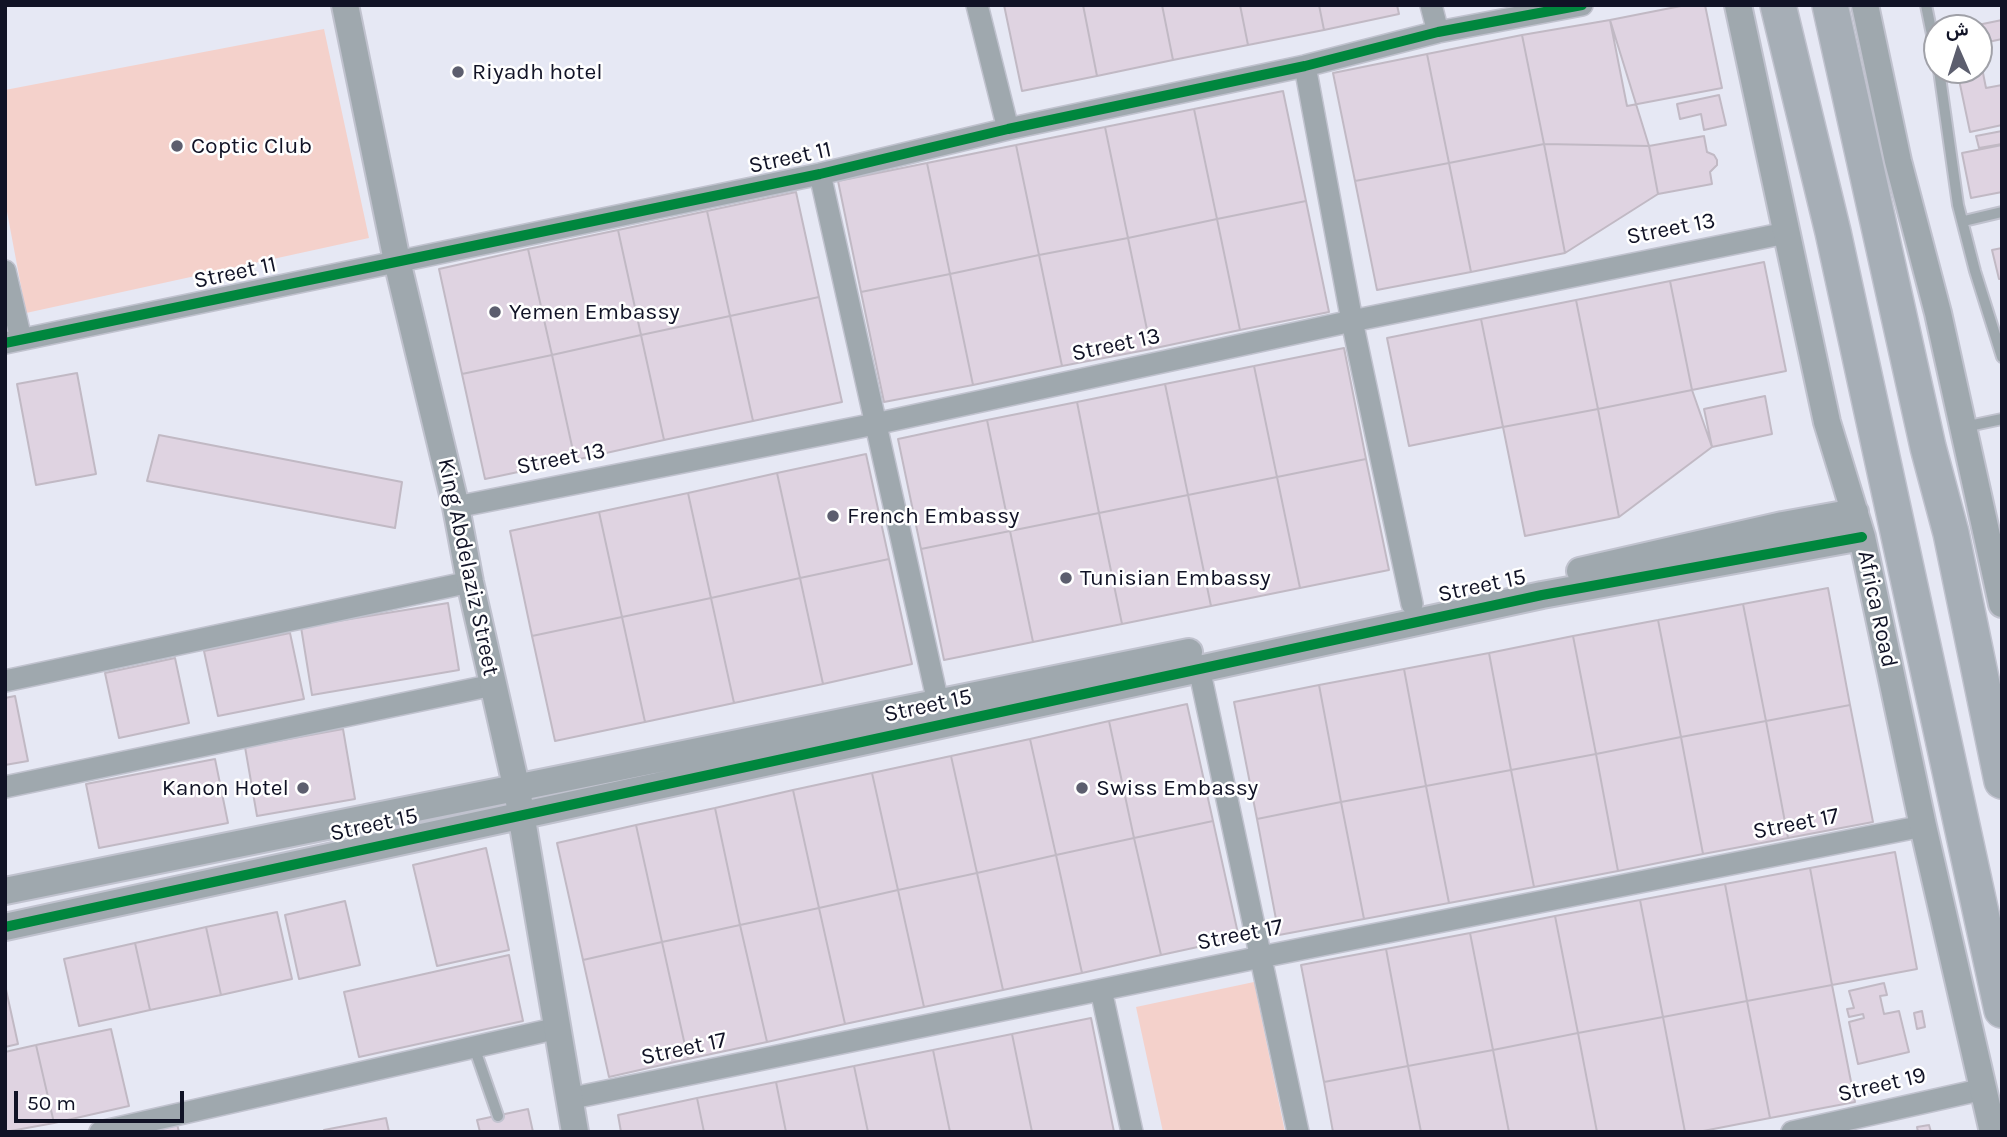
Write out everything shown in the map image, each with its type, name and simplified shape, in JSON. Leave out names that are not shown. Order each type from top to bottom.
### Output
[{"type":"highway","name":"Africa Road","points":[[1778,5],[1833,232],[2002,1010]]},
{"type":"highway","points":[[1830,5],[1928,447],[1951,533],[2002,781]]},
{"type":"highway","points":[[1881,457],[1888,466],[1909,471],[1919,466],[1926,457],[1928,447]]},
{"type":"highway","points":[[1902,548],[1918,533],[1951,533]]},
{"type":"street","name":"King Abdelaziz Street","points":[[345,5],[397,261],[456,507],[470,582],[517,790],[575,1132]]},
{"type":"street","points":[[977,5],[1008,129]]},
{"type":"street","points":[[1432,5],[1438,32]]},
{"type":"street","name":"Street 11","points":[[13,341],[820,174],[1008,129],[1305,66],[1438,32],[1582,5]]},
{"type":"street","name":"Africa Road","points":[[1738,5],[1827,422],[1858,524],[1993,1132]]},
{"type":"street","points":[[1865,5],[1898,161],[1938,313],[2001,592]]},
{"type":"street","points":[[1305,66],[1352,321],[1412,604]]},
{"type":"street","points":[[820,174],[941,715]]},
{"type":"street","name":"Street 13","points":[[456,507],[875,424],[1352,321],[1786,233]]},
{"type":"street","points":[[5,271],[13,341]]},
{"type":"street","name":"Street 15","points":[[5,927],[521,816],[1412,604],[1550,577],[1783,525],[1858,524]]},
{"type":"street","name":"Street 15","points":[[5,891],[517,790],[1199,668],[1858,524]]},
{"type":"street","points":[[5,681],[470,582]]},
{"type":"street","points":[[1199,668],[1298,1132]]},
{"type":"street","points":[[5,787],[493,685]]},
{"type":"street","name":"Street 17","points":[[568,1099],[1261,957],[1923,826]]},
{"type":"street","points":[[1101,990],[1132,1132]]},
{"type":"street","points":[[100,1132],[558,1028]]},
{"type":"street","name":"Street 19","points":[[1792,1132],[1984,1089]]},
{"type":"lane","points":[[1941,84],[1958,205],[2002,357]]},
{"type":"lane","points":[[1964,221],[2002,212]]},
{"type":"lane","points":[[1962,428],[2002,419]]},
{"type":"lane","points":[[474,1047],[498,1116]]},
{"type":"shaded area","name":"Coptic Club","points":[[324,29],[369,238],[26,313],[5,201],[5,90]]},
{"type":"shaded area","points":[[1254,982],[1285,1132],[1163,1132],[1136,1007]]},
{"type":"building","points":[[1004,5],[1083,5],[1097,76],[1022,91]]},
{"type":"building","points":[[1083,5],[1162,5],[1173,60],[1097,76]]},
{"type":"building","points":[[1162,5],[1240,5],[1248,45],[1173,60]]},
{"type":"building","points":[[1240,5],[1319,5],[1324,30],[1248,45]]},
{"type":"building","points":[[1319,5],[1397,5],[1399,14],[1324,30]]},
{"type":"building","points":[[1686,5],[1705,5],[1722,88],[1627,106],[1610,20]]},
{"type":"building","points":[[1610,20],[1649,146],[1544,144],[1522,35]]},
{"type":"building","points":[[2002,20],[2002,39],[1993,41],[1993,22]]},
{"type":"building","points":[[1522,35],[1544,144],[1449,163],[1427,54]]},
{"type":"building","points":[[1427,54],[1449,163],[1355,181],[1333,73]]},
{"type":"building","points":[[1960,84],[1985,84],[1986,88],[2002,85],[2002,125],[1970,132]]},
{"type":"building","points":[[1283,91],[1306,201],[1217,219],[1194,109]]},
{"type":"building","points":[[1719,95],[1726,125],[1704,130],[1701,114],[1680,119],[1677,104]]},
{"type":"building","points":[[1194,109],[1217,219],[1128,238],[1105,127]]},
{"type":"building","points":[[1105,127],[1128,238],[1039,255],[1016,145]]},
{"type":"building","points":[[2002,131],[2002,144],[1979,148],[1976,136]]},
{"type":"building","points":[[1704,136],[1707,152],[1717,160],[1717,165],[1710,172],[1712,184],[1658,194],[1649,146]]},
{"type":"building","points":[[1544,144],[1649,146],[1658,194],[1565,253]]},
{"type":"building","points":[[1544,144],[1565,253],[1471,272],[1449,163]]},
{"type":"building","points":[[1016,145],[1039,255],[950,274],[927,163]]},
{"type":"building","points":[[2002,145],[2002,192],[1971,198],[1962,153]]},
{"type":"building","points":[[927,163],[950,274],[861,292],[838,181]]},
{"type":"building","points":[[1449,163],[1471,272],[1377,290],[1355,181]]},
{"type":"building","points":[[796,192],[819,297],[730,316],[707,211]]},
{"type":"building","points":[[1306,201],[1329,312],[1240,330],[1217,219]]},
{"type":"building","points":[[707,211],[730,316],[641,335],[618,230]]},
{"type":"building","points":[[1217,219],[1240,330],[1151,349],[1128,238]]},
{"type":"building","points":[[618,230],[641,335],[552,355],[528,249]]},
{"type":"building","points":[[1128,238],[1151,349],[1062,366],[1039,255]]},
{"type":"building","points":[[2002,248],[2002,279],[1999,279],[1992,250]]},
{"type":"building","name":"Yemen Embassy","points":[[528,249],[552,355],[462,374],[439,269]]},
{"type":"building","points":[[1039,255],[1062,366],[973,385],[950,274]]},
{"type":"building","points":[[1764,262],[1786,371],[1692,390],[1670,281]]},
{"type":"building","points":[[950,274],[973,385],[884,402],[861,292]]},
{"type":"building","points":[[1670,281],[1692,390],[1598,409],[1576,300]]},
{"type":"building","points":[[819,297],[842,402],[753,421],[730,316]]},
{"type":"building","points":[[1576,300],[1598,409],[1503,427],[1481,319]]},
{"type":"building","points":[[730,316],[753,421],[664,440],[641,335]]},
{"type":"building","points":[[1481,319],[1503,427],[1409,446],[1387,338]]},
{"type":"building","points":[[641,335],[664,440],[575,460],[552,355]]},
{"type":"building","points":[[1344,348],[1366,459],[1277,477],[1254,366]]},
{"type":"building","points":[[552,355],[575,460],[485,479],[462,374]]},
{"type":"building","points":[[1254,366],[1277,477],[1188,495],[1165,384]]},
{"type":"building","points":[[77,373],[96,474],[36,485],[17,384]]},
{"type":"building","points":[[1165,384],[1188,495],[1099,513],[1077,402]]},
{"type":"building","points":[[1692,390],[1712,447],[1619,517],[1598,409]]},
{"type":"building","points":[[1765,396],[1772,434],[1712,447],[1704,409]]},
{"type":"building","points":[[1077,402],[1099,513],[1010,531],[987,420]]},
{"type":"building","points":[[1598,409],[1619,517],[1525,536],[1503,427]]},
{"type":"building","points":[[987,420],[1010,531],[921,549],[898,439]]},
{"type":"building","points":[[159,435],[402,482],[395,528],[147,481]]},
{"type":"building","name":"French Embassy","points":[[866,454],[889,559],[800,578],[777,473]]},
{"type":"building","points":[[1366,459],[1389,570],[1300,588],[1277,477]]},
{"type":"building","points":[[777,473],[800,578],[711,598],[688,493]]},
{"type":"building","points":[[1277,477],[1300,588],[1211,606],[1188,495]]},
{"type":"building","points":[[688,493],[711,598],[622,617],[599,512]]},
{"type":"building","points":[[1188,495],[1211,606],[1122,624],[1099,513]]},
{"type":"building","points":[[599,512],[622,617],[532,636],[510,531]]},
{"type":"building","name":"Tunisian Embassy","points":[[1099,513],[1122,624],[1033,642],[1010,531]]},
{"type":"building","points":[[1010,531],[1033,642],[944,660],[921,549]]},
{"type":"building","points":[[889,559],[912,664],[823,684],[800,578]]},
{"type":"building","points":[[800,578],[823,684],[734,703],[711,598]]},
{"type":"building","points":[[1828,588],[1850,705],[1766,721],[1743,604]]},
{"type":"building","points":[[711,598],[734,703],[645,722],[622,617]]},
{"type":"building","points":[[448,603],[459,670],[312,695],[301,627]]},
{"type":"building","points":[[1743,604],[1766,721],[1681,737],[1658,620]]},
{"type":"building","points":[[622,617],[645,722],[555,741],[532,636]]},
{"type":"building","points":[[1658,620],[1681,737],[1596,754],[1573,636]]},
{"type":"building","points":[[290,633],[304,699],[218,716],[204,651]]},
{"type":"building","points":[[1573,636],[1596,754],[1511,770],[1489,653]]},
{"type":"building","points":[[1489,653],[1511,770],[1426,786],[1404,669]]},
{"type":"building","points":[[175,658],[189,723],[119,738],[105,673]]},
{"type":"building","points":[[1404,669],[1426,786],[1341,802],[1319,685]]},
{"type":"building","points":[[1319,685],[1341,802],[1257,819],[1234,702]]},
{"type":"building","points":[[15,696],[28,761],[5,765],[5,698]]},
{"type":"building","points":[[1187,704],[1213,821],[1134,838],[1109,721]]},
{"type":"building","points":[[1850,705],[1873,822],[1788,838],[1766,721]]},
{"type":"building","name":"Swiss Embassy","points":[[1109,721],[1134,838],[1056,855],[1030,739]]},
{"type":"building","points":[[1766,721],[1788,838],[1703,854],[1681,737]]},
{"type":"building","points":[[343,729],[355,799],[257,816],[245,747]]},
{"type":"building","points":[[1681,737],[1703,854],[1618,871],[1596,754]]},
{"type":"building","points":[[1030,739],[1056,855],[977,873],[951,756]]},
{"type":"building","points":[[1596,754],[1618,871],[1534,887],[1511,770]]},
{"type":"building","points":[[951,756],[977,873],[898,890],[872,773]]},
{"type":"building","points":[[215,759],[228,823],[99,848],[86,784]]},
{"type":"building","points":[[1511,770],[1534,887],[1449,903],[1426,786]]},
{"type":"building","points":[[872,773],[898,890],[819,908],[793,790]]},
{"type":"building","points":[[1426,786],[1449,903],[1364,919],[1341,802]]},
{"type":"building","points":[[793,790],[819,908],[740,925],[715,808]]},
{"type":"building","points":[[1341,802],[1364,919],[1279,935],[1257,819]]},
{"type":"building","points":[[715,808],[740,925],[662,942],[636,825]]},
{"type":"building","points":[[1213,821],[1239,938],[1161,955],[1134,838]]},
{"type":"building","points":[[636,825],[662,942],[583,960],[557,843]]},
{"type":"building","points":[[1134,838],[1161,955],[1082,973],[1056,855]]},
{"type":"building","points":[[486,848],[509,950],[437,966],[413,865]]},
{"type":"building","points":[[1895,852],[1917,969],[1832,985],[1810,868]]},
{"type":"building","points":[[1056,855],[1082,973],[1003,990],[977,873]]},
{"type":"building","points":[[1810,868],[1832,985],[1747,1001],[1725,884]]},
{"type":"building","points":[[977,873],[1003,990],[924,1007],[898,890]]},
{"type":"building","points":[[1725,884],[1747,1001],[1663,1017],[1640,900]]},
{"type":"building","points":[[898,890],[924,1007],[845,1024],[819,908]]},
{"type":"building","points":[[1640,900],[1663,1017],[1578,1033],[1555,916]]},
{"type":"building","points":[[345,901],[360,965],[299,979],[285,915]]},
{"type":"building","points":[[819,908],[845,1024],[767,1042],[740,925]]},
{"type":"building","points":[[277,912],[292,979],[221,995],[206,927]]},
{"type":"building","points":[[1555,916],[1578,1033],[1493,1050],[1470,933]]},
{"type":"building","points":[[740,925],[767,1042],[688,1059],[662,942]]},
{"type":"building","points":[[206,927],[221,995],[150,1010],[135,943]]},
{"type":"building","points":[[1470,933],[1493,1050],[1408,1066],[1386,949]]},
{"type":"building","points":[[662,942],[688,1059],[609,1077],[583,960]]},
{"type":"building","points":[[135,943],[150,1010],[79,1026],[64,959]]},
{"type":"building","points":[[1386,949],[1408,1066],[1324,1082],[1301,965]]},
{"type":"building","points":[[509,955],[523,1021],[359,1057],[344,992]]},
{"type":"building","points":[[1884,983],[1887,995],[1880,996],[1884,1014],[1899,1011],[1909,1052],[1858,1064],[1849,1022],[1864,1018],[1863,1014],[1849,1017],[1847,1009],[1854,1008],[1849,991]]},
{"type":"building","points":[[5,985],[18,1044],[5,1047]]},
{"type":"building","points":[[1832,985],[1855,1102],[1770,1118],[1747,1001]]},
{"type":"building","points":[[1747,1001],[1770,1118],[1698,1132],[1685,1132],[1663,1017]]},
{"type":"building","points":[[1922,1011],[1925,1027],[1917,1029],[1914,1013]]},
{"type":"building","points":[[1663,1017],[1685,1132],[1597,1132],[1578,1033]]},
{"type":"building","points":[[1091,1018],[1114,1132],[1032,1132],[1012,1034]]},
{"type":"building","points":[[111,1029],[129,1106],[54,1123],[36,1045]]},
{"type":"building","points":[[1578,1033],[1597,1132],[1509,1132],[1493,1050]]},
{"type":"building","points":[[1012,1034],[1032,1132],[950,1132],[933,1050]]},
{"type":"building","points":[[36,1045],[54,1123],[5,1132],[5,1052]]},
{"type":"building","points":[[933,1050],[950,1132],[868,1132],[854,1066]]},
{"type":"building","points":[[1493,1050],[1509,1132],[1421,1132],[1408,1066]]},
{"type":"building","points":[[854,1066],[868,1132],[786,1132],[776,1082]]},
{"type":"building","points":[[1408,1066],[1421,1132],[1333,1132],[1324,1082]]},
{"type":"building","points":[[776,1082],[786,1132],[704,1132],[697,1098]]},
{"type":"building","points":[[697,1098],[704,1132],[621,1132],[618,1115]]},
{"type":"building","points":[[528,1109],[533,1132],[480,1132],[477,1120]]},
{"type":"building","points":[[386,1118],[389,1132],[324,1132],[324,1130]]},
{"type":"building","points":[[177,1124],[179,1132],[145,1132]]},
{"type":"building","points":[[1929,1125],[1931,1132],[1918,1132],[1917,1127]]},
{"type":"cycle path","points":[[5,343],[820,174],[1008,129],[1305,66],[1438,32],[1582,5]]},
{"type":"cycle path","points":[[5,927],[1542,595],[1862,537]]},
{"type":"place","name":"Riyadh hotel","points":[[458,72]]},
{"type":"place","name":"Coptic Club","points":[[177,146]]},
{"type":"place","name":"Yemen Embassy","points":[[495,312]]},
{"type":"place","name":"French Embassy","points":[[833,516]]},
{"type":"place","name":"Tunisian Embassy","points":[[1066,578]]},
{"type":"place","name":"Kanon Hotel","points":[[303,788]]},
{"type":"place","name":"Swiss Embassy","points":[[1082,788]]}]
